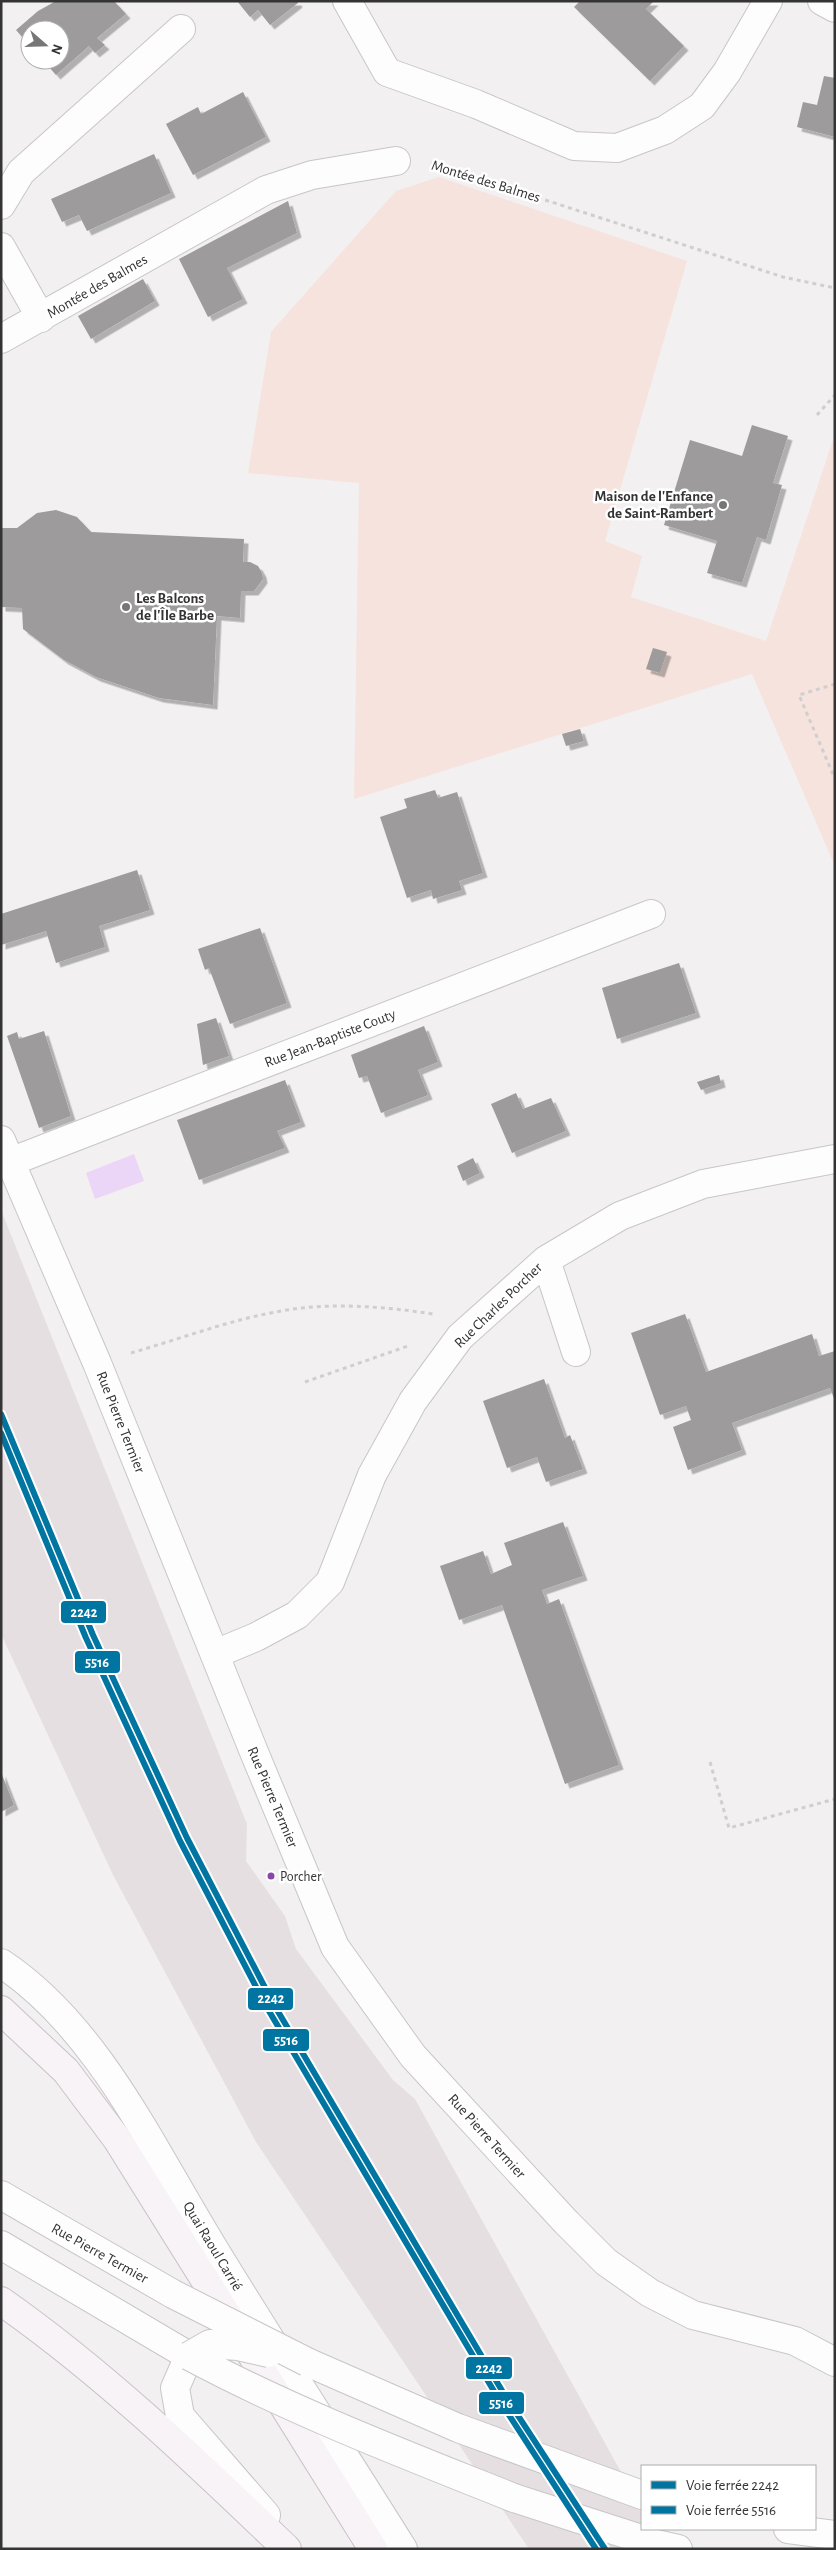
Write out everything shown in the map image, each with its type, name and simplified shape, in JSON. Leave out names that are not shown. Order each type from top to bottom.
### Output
[{"type":"main road","name":"Quai Raoul Carrié","points":[[1,2010],[66,2071],[117,2139],[373,2549]]},
{"type":"main road","points":[[1,2301],[50,2335],[165,2432],[286,2549]]},
{"type":"street","points":[[347,1],[387,72],[476,104],[574,146],[617,148],[665,130],[702,106],[727,72],[768,1]]},
{"type":"street","points":[[822,1],[835,8]]},
{"type":"street","points":[[1,206],[21,172],[182,29]]},
{"type":"street","name":"Montée des Balmes","points":[[1,339],[266,190],[312,175],[396,161]]},
{"type":"street","name":"Montée des Balmes","points":[[1,247],[40,318]]},
{"type":"street","name":"Rue Jean-Baptiste Couty","points":[[6,1151],[651,914]]},
{"type":"street","name":"Rue Pierre Termier","points":[[6,1151],[97,1363],[336,1947],[413,2056],[566,2222],[606,2262],[650,2293],[693,2315],[795,2341],[835,2362]]},
{"type":"street","name":"Rue Charles Porcher","points":[[215,1654],[256,1637],[297,1615],[330,1582],[372,1475],[413,1401],[460,1338],[546,1260],[620,1216],[703,1184],[835,1159]]},
{"type":"street","points":[[546,1260],[576,1352]]},
{"type":"street","name":"Quai Raoul Carrié","points":[[1,1964],[16,1973],[81,2035],[143,2128],[207,2237],[360,2484],[403,2549]]},
{"type":"street","name":"Rue Pierre Termier","points":[[1,2195],[174,2294],[307,2362],[458,2428],[641,2495]]},
{"type":"street","points":[[1,2245],[189,2356],[255,2391],[374,2442],[514,2498],[660,2545],[678,2549]]},
{"type":"street","name":"Rue Pierre Termier","points":[[189,2356],[210,2344],[238,2346],[307,2362]]},
{"type":"street","points":[[189,2356],[175,2388],[180,2416],[296,2549]]},
{"type":"street","points":[[796,2530],[835,2535]]},
{"type":"path","name":"Montée des Balmes","points":[[396,161],[438,164],[783,277],[835,288]]},
{"type":"path","points":[[817,414],[835,395]]},
{"type":"path","points":[[835,684],[799,696],[835,779]]},
{"type":"path","points":[[97,1363],[266,1314],[312,1307],[405,1309],[444,1316],[460,1338]]},
{"type":"path","points":[[305,1382],[420,1341],[460,1338]]},
{"type":"path","points":[[710,1762],[729,1828],[835,1799]]},
{"type":"shaded area","points":[[439,177],[687,261],[605,541],[642,556],[631,597],[766,641],[835,434],[835,866],[752,674],[354,799],[359,483],[248,473],[271,332],[396,191]]},
{"type":"shaded area","points":[[134,1154],[144,1181],[95,1199],[86,1173]]},
{"type":"shaded area","points":[[1,1210],[247,1824],[246,1861],[285,1916],[296,1949],[393,2080],[415,2099],[641,2508],[641,2530],[663,2549],[529,2549],[256,2142],[113,1875],[1,1634]]},
{"type":"building","points":[[56,1],[114,1],[126,14],[97,38],[105,45],[95,53],[89,46],[70,63],[70,20],[28,20],[38,11]]},
{"type":"building","points":[[237,1],[297,1],[298,3],[270,25],[258,10],[250,17]]},
{"type":"building","points":[[580,1],[654,1],[646,9],[684,46],[650,81],[574,7]]},
{"type":"building","points":[[20,27],[20,35],[16,30]]},
{"type":"building","points":[[52,70],[62,70],[56,75]]},
{"type":"building","points":[[824,76],[835,78],[835,137],[797,127],[803,102],[817,105]]},
{"type":"building","points":[[243,92],[266,137],[193,175],[166,124],[198,107],[201,114]]},
{"type":"building","points":[[154,154],[171,193],[87,231],[79,215],[62,222],[51,199]]},
{"type":"building","points":[[288,201],[297,233],[227,268],[243,299],[208,317],[179,259]]},
{"type":"building","points":[[143,279],[155,301],[91,339],[78,316]]},
{"type":"building","name":"Maison de l'Enfance de Saint-Rambert","points":[[752,425],[788,436],[773,483],[782,485],[766,540],[757,537],[742,583],[707,573],[717,541],[664,525],[690,440],[742,456]]},
{"type":"building","name":"Les Balcons de l'Île Barbe","points":[[56,510],[77,517],[91,532],[244,539],[243,562],[250,562],[258,566],[263,579],[254,591],[241,591],[240,618],[217,616],[213,705],[159,698],[96,677],[64,660],[23,629],[22,608],[1,607],[1,528],[17,528],[37,513]]},
{"type":"building","points":[[653,648],[667,652],[660,673],[646,669]]},
{"type":"building","points":[[580,729],[584,741],[566,746],[562,734]]},
{"type":"building","points":[[435,790],[438,798],[457,792],[483,873],[459,881],[462,890],[433,899],[431,890],[407,898],[380,817],[407,808],[404,799]]},
{"type":"building","points":[[137,870],[150,910],[99,926],[105,947],[56,963],[46,931],[1,945],[1,914]]},
{"type":"building","points":[[260,928],[287,1003],[230,1024],[209,968],[205,970],[198,949]]},
{"type":"building","points":[[679,963],[696,1013],[617,1039],[602,988]]},
{"type":"building","points":[[216,1018],[229,1056],[203,1065],[197,1024]]},
{"type":"building","points":[[424,1026],[438,1062],[418,1070],[428,1095],[381,1113],[367,1076],[359,1078],[351,1055]]},
{"type":"building","points":[[44,1031],[71,1116],[39,1128],[7,1036],[17,1032],[19,1039]]},
{"type":"building","points":[[719,1075],[721,1083],[701,1090],[697,1082]]},
{"type":"building","points":[[285,1080],[301,1122],[277,1131],[285,1148],[199,1180],[177,1120]]},
{"type":"building","points":[[516,1093],[523,1109],[551,1098],[566,1131],[512,1153],[491,1104]]},
{"type":"building","points":[[473,1158],[480,1173],[463,1181],[457,1166]]},
{"type":"building","points":[[685,1314],[706,1372],[812,1334],[819,1356],[835,1351],[835,1401],[830,1388],[732,1423],[742,1450],[688,1470],[673,1427],[691,1420],[686,1406],[660,1415],[631,1333]]},
{"type":"building","points":[[544,1379],[565,1438],[570,1435],[583,1469],[546,1482],[537,1457],[507,1468],[483,1401]]},
{"type":"building","points":[[563,1522],[583,1576],[542,1590],[547,1604],[559,1599],[619,1765],[565,1784],[502,1605],[459,1620],[440,1566],[483,1551],[491,1574],[512,1565],[504,1543]]},
{"type":"building","points":[[1,1772],[14,1805],[1,1812]]},
{"type":"rail line","name":"2242","points":[[1,1414],[93,1635],[187,1838],[273,2003],[504,2394],[605,2549]]},
{"type":"rail line","name":"5516","points":[[1,1433],[86,1638],[180,1841],[266,2006],[498,2398],[596,2549]]},
{"type":"place","name":"Maison de l'Enfance de Saint-Rambert","points":[[723,505]]},
{"type":"place","name":"Les Balcons de l'Île Barbe","points":[[126,607]]},
{"type":"place","name":"Porcher","points":[[271,1876]]}]
